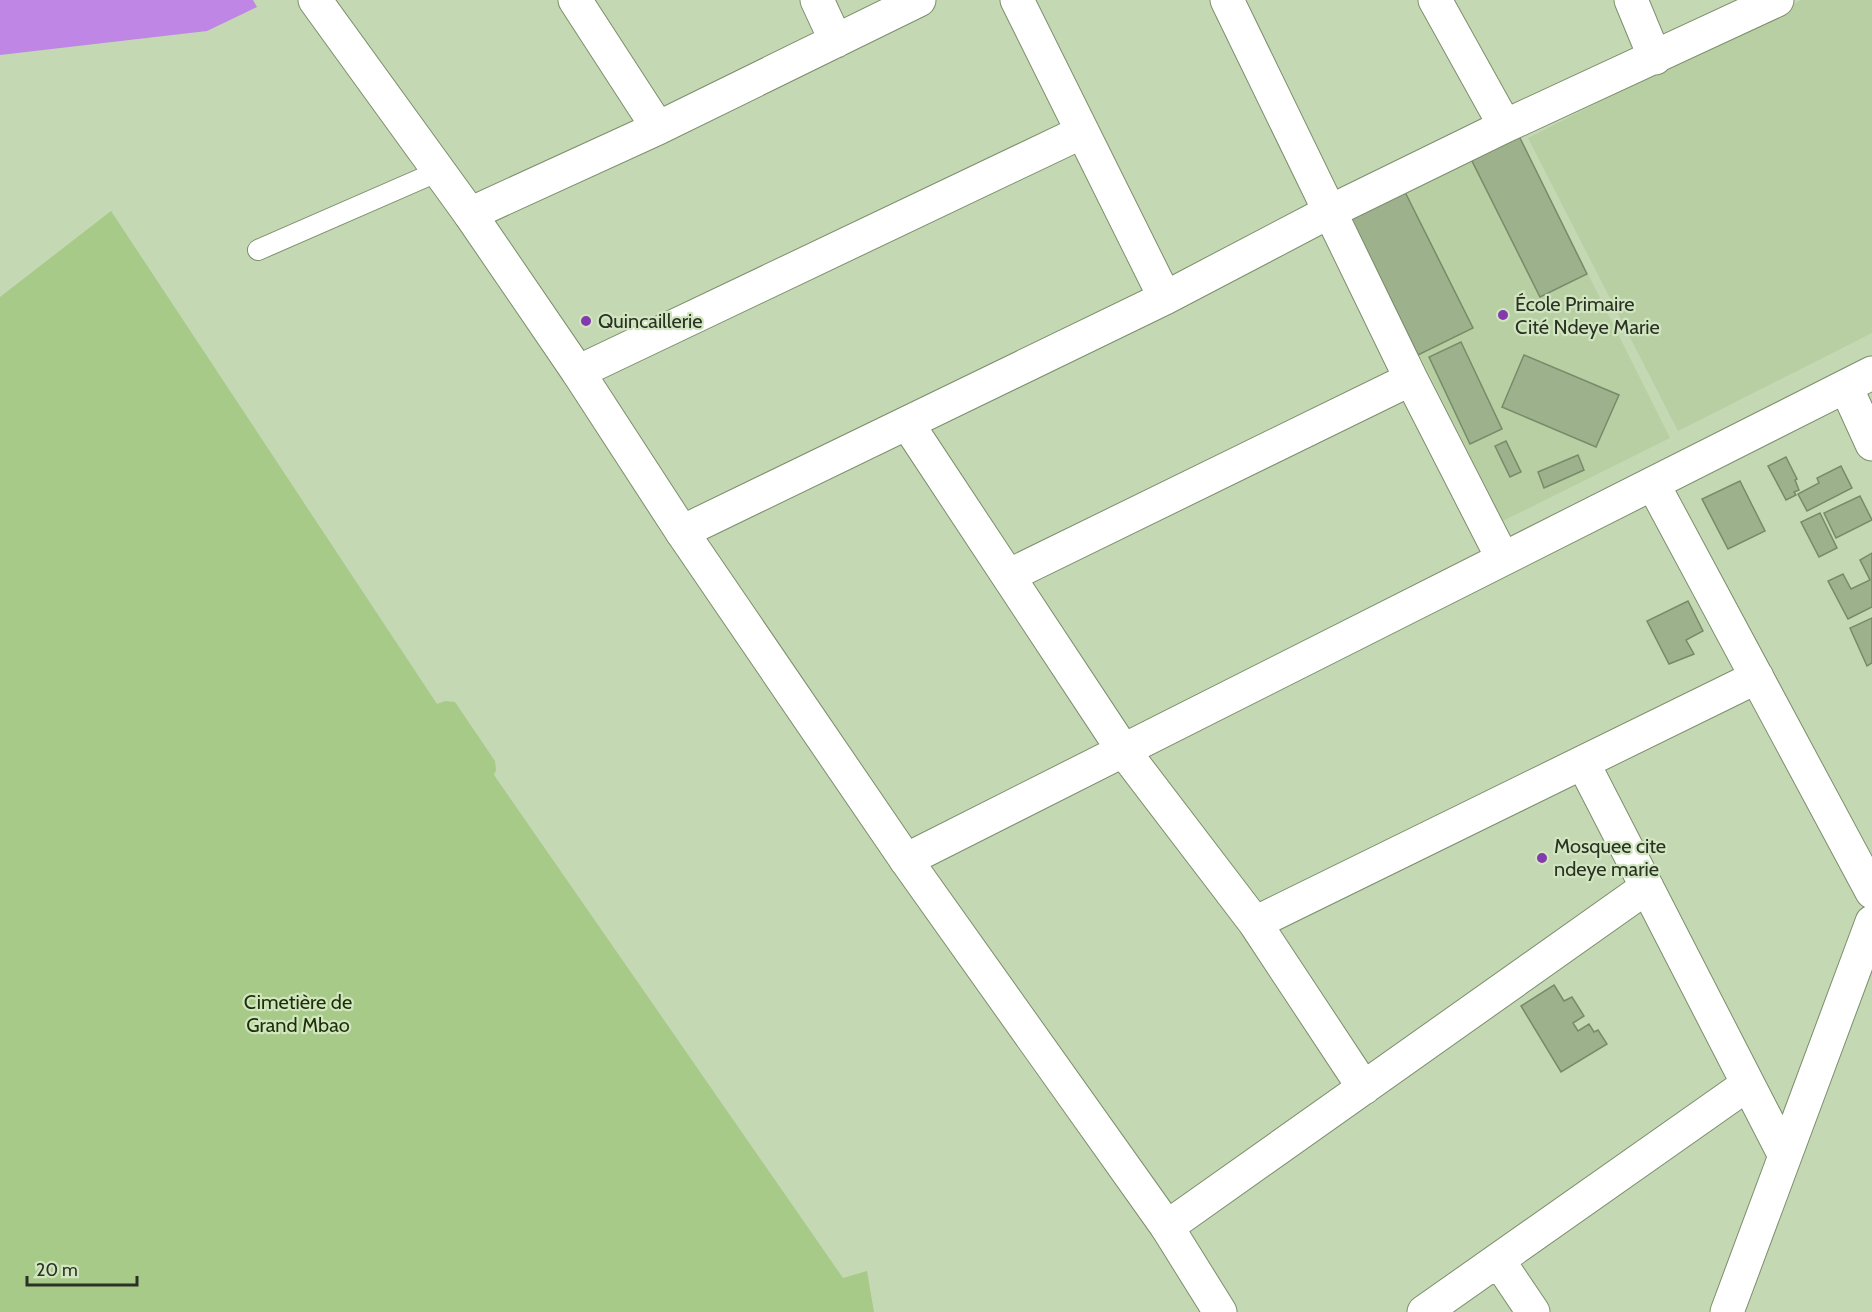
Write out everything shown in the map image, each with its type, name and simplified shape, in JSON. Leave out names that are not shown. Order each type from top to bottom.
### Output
[{"type":"street","points":[[315,0],[470,214],[578,372],[682,532],[906,860],[1167,1227],[1220,1312]]},
{"type":"street","points":[[575,0],[658,128]]},
{"type":"street","points":[[817,0],[836,40]]},
{"type":"street","points":[[470,214],[658,128],[919,0]]},
{"type":"street","points":[[1017,0],[1165,298]]},
{"type":"street","points":[[1227,0],[1411,379],[1503,559]]},
{"type":"street","points":[[1436,0],[1505,126]]},
{"type":"street","points":[[1631,0],[1654,58]]},
{"type":"street","points":[[682,532],[1165,298],[1329,212],[1505,126],[1777,0]]},
{"type":"street","points":[[578,372],[1082,132]]},
{"type":"street","points":[[1008,576],[1411,379]]},
{"type":"street","points":[[906,860],[1859,380],[1872,444]]},
{"type":"street","points":[[907,423],[1123,750],[1256,923],[1364,1088]]},
{"type":"street","points":[[1653,484],[1872,892]]},
{"type":"street","points":[[1256,923],[1757,676]]},
{"type":"street","points":[[1583,763],[1785,1156]]},
{"type":"street","points":[[1167,1227],[1647,887]]},
{"type":"street","points":[[1727,1312],[1872,922]]},
{"type":"street","points":[[1424,1312],[1748,1084]]},
{"type":"street","points":[[1498,1260],[1533,1312]]},
{"type":"lane","points":[[258,250],[439,171]]},
{"type":"shaded area","points":[[0,0],[253,0],[257,7],[207,31],[0,55]]},
{"type":"shaded area","points":[[1801,0],[1872,0],[1872,333],[1678,431],[1528,138]]},
{"type":"shaded area","name":"École Primaire Cité Ndeye Marie","points":[[1518,134],[1670,438],[1503,521],[1350,216]]},
{"type":"green space","name":"Cimetière de Grand Mbao","points":[[111,211],[437,704],[445,701],[455,702],[495,761],[494,775],[843,1278],[867,1271],[874,1312],[0,1312],[0,297]]},
{"type":"building","points":[[1518,134],[1587,274],[1540,297],[1470,157]]},
{"type":"building","points":[[1404,190],[1473,328],[1418,355],[1350,216]]},
{"type":"building","points":[[1461,342],[1502,429],[1470,444],[1429,357]]},
{"type":"building","points":[[1524,355],[1619,395],[1596,447],[1502,407]]},
{"type":"building","points":[[1506,441],[1521,472],[1510,477],[1495,446]]},
{"type":"building","points":[[1578,455],[1584,470],[1544,488],[1538,472]]},
{"type":"building","points":[[1786,457],[1797,479],[1795,480],[1799,490],[1794,492],[1796,495],[1786,500],[1768,466]]},
{"type":"building","points":[[1841,466],[1852,488],[1807,511],[1798,494],[1819,483],[1817,478]]},
{"type":"building","points":[[1740,481],[1765,531],[1728,549],[1702,499]]},
{"type":"building","points":[[1860,496],[1872,520],[1836,538],[1824,513]]},
{"type":"building","points":[[1820,513],[1837,548],[1819,557],[1801,522]]},
{"type":"building","points":[[1872,553],[1872,607],[1848,619],[1828,581],[1843,574],[1851,589],[1870,580],[1860,560]]},
{"type":"building","points":[[1688,601],[1703,631],[1686,640],[1694,654],[1669,664],[1647,621]]},
{"type":"building","points":[[1872,618],[1872,663],[1867,666],[1850,628]]},
{"type":"building","points":[[1554,985],[1564,1001],[1572,997],[1584,1016],[1573,1023],[1578,1031],[1589,1024],[1594,1032],[1598,1030],[1607,1044],[1561,1072],[1521,1006]]},
{"type":"place","name":"École Primaire Cité Ndeye Marie","points":[[1503,315]]},
{"type":"place","name":"Quincaillerie","points":[[586,321]]},
{"type":"place","name":"Mosquee cite ndeye marie","points":[[1542,858]]}]
